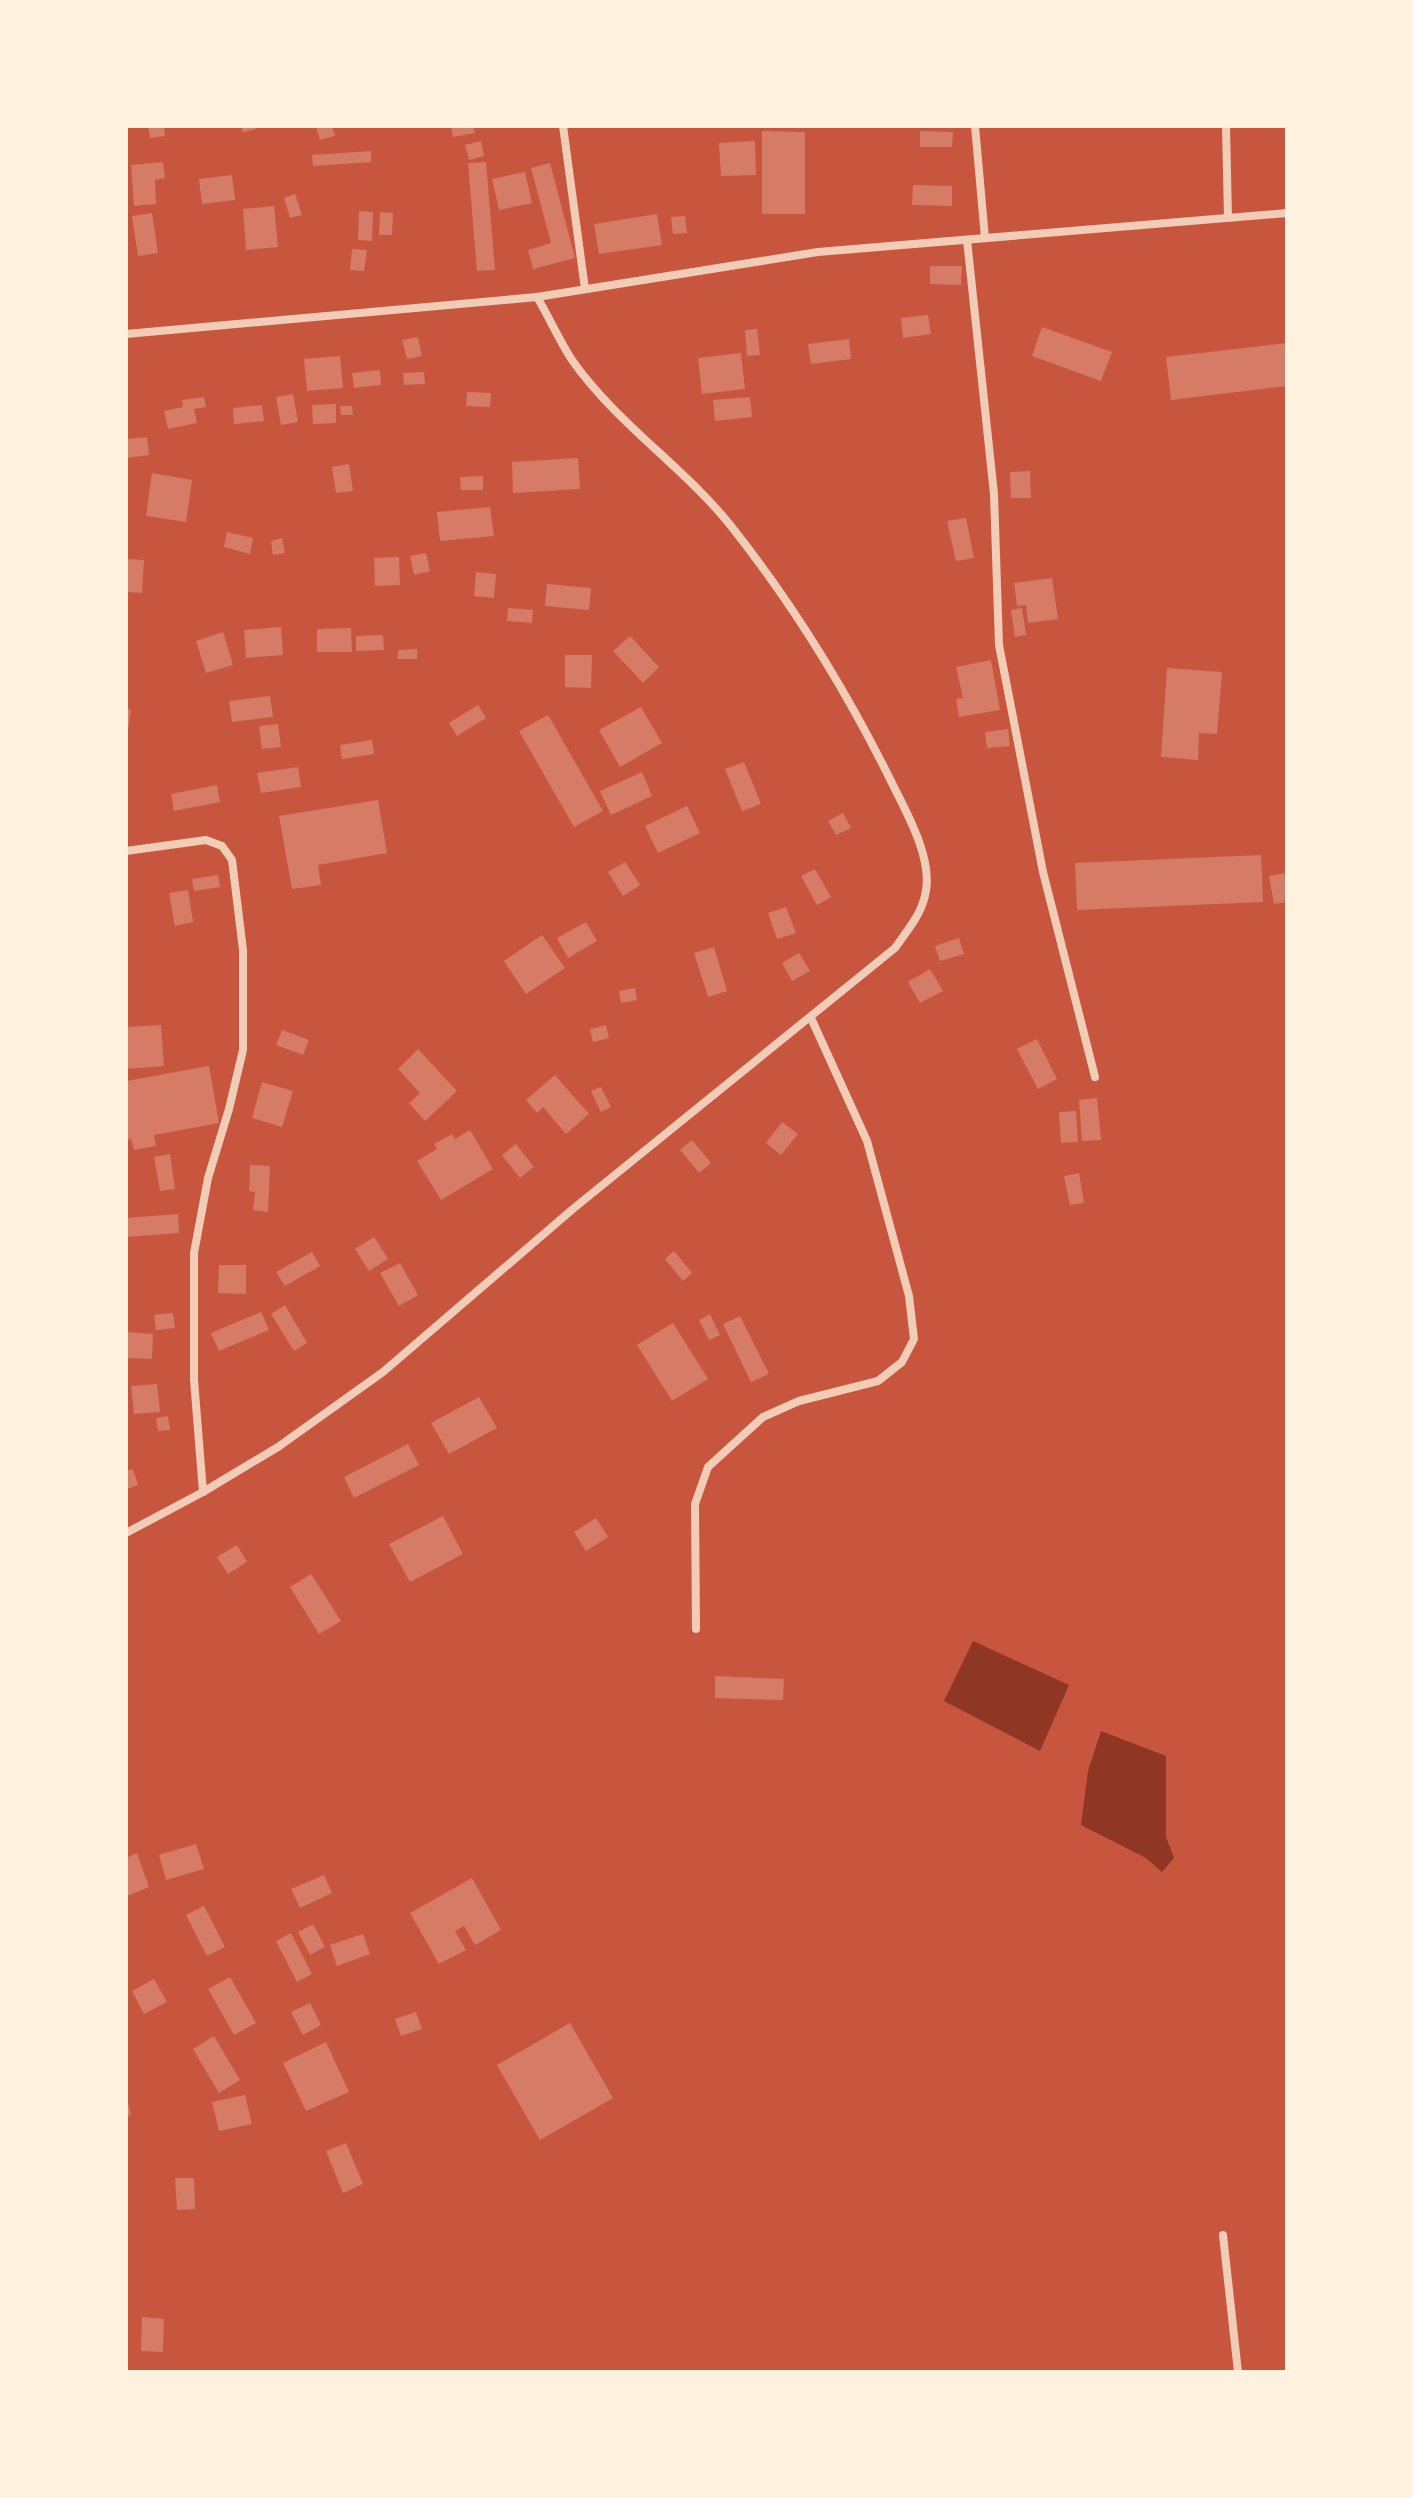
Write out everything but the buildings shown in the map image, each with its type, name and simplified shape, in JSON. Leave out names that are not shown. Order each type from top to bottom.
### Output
[{"type":"street","points":[[563,126],[585,289]]},
{"type":"street","points":[[975,126],[985,238]]},
{"type":"street","points":[[1226,126],[1228,218]]},
{"type":"street","points":[[126,334],[537,297],[818,252],[1287,213]]},
{"type":"street","points":[[967,240],[994,494],[999,645],[1043,872],[1095,1077]]},
{"type":"street","points":[[126,1533],[278,1447],[383,1372],[574,1208],[895,948],[920,913],[927,888],[925,861],[913,827],[859,717],[790,609],[730,525],[618,413],[573,361],[537,297]]},
{"type":"street","points":[[126,851],[206,840],[222,846],[232,860],[243,950],[243,1050],[208,1178],[194,1253],[194,1380],[203,1492]]},
{"type":"street","points":[[696,1629],[695,1504],[708,1467],[763,1417],[799,1401],[878,1381],[902,1362],[914,1339],[909,1296],[867,1141],[811,1018]]},
{"type":"street","points":[[1223,2235],[1238,2372]]},
{"type":"shaded area","points":[[973,1641],[1069,1685],[1040,1751],[944,1701]]},
{"type":"shaded area","points":[[1101,1731],[1166,1756],[1166,1837],[1174,1858],[1162,1872],[1146,1858],[1081,1825],[1088,1771]]}]
